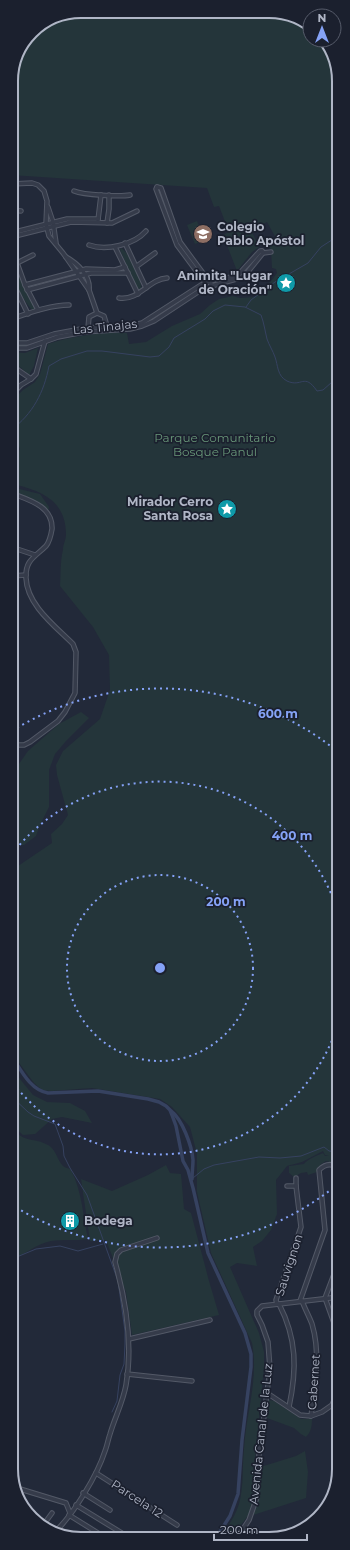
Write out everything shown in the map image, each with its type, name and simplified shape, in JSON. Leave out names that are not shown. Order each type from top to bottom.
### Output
[{"type":"street","points":[[18,184],[30,183],[38,185],[45,193],[53,222],[56,243]]},
{"type":"street","points":[[157,187],[161,188],[182,245],[209,284],[177,244],[156,189],[157,187]]},
{"type":"street","points":[[74,191],[79,193],[101,195],[130,195]]},
{"type":"street","points":[[98,221],[101,195]]},
{"type":"street","points":[[107,223],[109,195]]},
{"type":"street","points":[[47,204],[46,224],[50,236],[89,290],[97,313],[104,316],[106,326]]},
{"type":"street","points":[[18,231],[73,218],[112,223],[137,212]]},
{"type":"street","points":[[18,236],[71,222],[98,221]]},
{"type":"street","points":[[89,245],[102,248],[115,247],[140,237],[146,231]]},
{"type":"street","points":[[125,243],[146,288]]},
{"type":"street","points":[[115,247],[138,294]]},
{"type":"street","name":"Las Tinajas","points":[[45,339],[88,328],[130,326],[142,323],[209,284],[235,280],[242,277],[263,253],[271,252]]},
{"type":"street","points":[[137,266],[155,253]]},
{"type":"street","points":[[18,263],[33,256]]},
{"type":"street","points":[[65,256],[74,262],[86,275],[90,286],[89,290]]},
{"type":"street","points":[[18,266],[27,290],[38,310]]},
{"type":"street","points":[[25,285],[86,268],[119,269],[125,267]]},
{"type":"street","points":[[27,290],[91,273],[128,273]]},
{"type":"street","points":[[119,298],[128,298],[138,294],[158,280],[167,278]]},
{"type":"street","name":"Las Tinajas","points":[[45,339],[84,332],[130,329],[142,326],[150,323],[209,284]]},
{"type":"street","points":[[18,293],[28,314]]},
{"type":"street","points":[[18,317],[38,310],[69,305]]},
{"type":"street","points":[[88,328],[90,317],[97,313]]},
{"type":"street","points":[[18,343],[27,343],[45,339]]},
{"type":"street","points":[[18,348],[28,348],[45,339]]},
{"type":"street","points":[[18,388],[31,379],[38,370],[45,339]]},
{"type":"street","points":[[18,370],[31,379]]},
{"type":"street","points":[[18,496],[32,501],[47,510],[52,528],[50,539],[46,546],[29,562],[26,583],[32,601],[76,648],[76,693],[65,712],[58,720],[28,743],[18,744]]},
{"type":"street","points":[[18,549],[35,555]]},
{"type":"street","points":[[18,576],[26,575]]},
{"type":"street","points":[[301,1301],[325,1230],[319,1170],[322,1167],[332,1165]]},
{"type":"street","name":"Sauvignon","points":[[289,1407],[295,1377],[294,1353],[288,1326],[276,1300],[301,1227],[296,1178]]},
{"type":"street","points":[[287,1186],[296,1186]]},
{"type":"street","points":[[58,1528],[70,1514],[96,1473],[105,1452],[126,1386],[129,1357],[128,1339],[121,1288],[115,1262],[116,1257],[121,1250],[157,1238]]},
{"type":"street","points":[[332,1280],[325,1298],[332,1317]]},
{"type":"street","points":[[278,1304],[332,1298]]},
{"type":"street","name":"Cabernet","points":[[301,1301],[312,1323],[316,1346],[317,1370],[311,1416]]},
{"type":"street","name":"Avenida Canal de la Luz","points":[[241,1532],[249,1520],[257,1497],[259,1455],[270,1369],[269,1349],[264,1331],[257,1315],[258,1309],[262,1306],[278,1304]]},
{"type":"street","points":[[128,1339],[210,1320]]},
{"type":"street","points":[[127,1374],[192,1381]]},
{"type":"street","points":[[267,1393],[300,1415],[311,1416],[322,1412],[332,1405]]},
{"type":"street","name":"Parcela 12","points":[[96,1473],[177,1525]]},
{"type":"street","points":[[21,1489],[66,1504],[70,1514],[97,1532]]},
{"type":"street","points":[[83,1493],[110,1510]]},
{"type":"street","points":[[76,1504],[120,1532]]},
{"type":"street","points":[[46,1521],[52,1513]]},
{"type":"green space","name":"Parque Comunitario Bosque Panul","points":[[81,18],[281,19],[302,27],[302,48],[322,48],[326,53],[330,65],[332,81],[332,1162],[326,1161],[321,1164],[317,1172],[308,1175],[307,1172],[301,1173],[294,1177],[289,1173],[289,1166],[304,1164],[310,1159],[323,1153],[325,1156],[329,1155],[325,1155],[323,1151],[302,1162],[287,1166],[276,1180],[277,1214],[271,1230],[262,1241],[253,1247],[257,1266],[237,1263],[230,1267],[259,1333],[264,1352],[264,1367],[254,1469],[296,1456],[305,1451],[308,1472],[306,1498],[247,1517],[236,1532],[224,1532],[233,1518],[241,1497],[243,1456],[253,1383],[254,1356],[252,1343],[211,1253],[197,1192],[197,1154],[190,1127],[172,1107],[160,1099],[92,1088],[52,1091],[42,1090],[34,1083],[18,1061],[18,866],[52,843],[51,834],[62,824],[68,815],[57,775],[56,765],[63,751],[100,719],[110,690],[109,655],[93,627],[60,586],[61,559],[63,546],[66,539],[65,524],[62,514],[52,500],[36,491],[18,485],[18,453],[20,449],[18,444],[18,395],[35,382],[40,374],[48,344],[87,335],[107,333],[127,333],[129,344],[146,342],[172,326],[200,314],[219,299],[233,296],[240,298],[254,297],[272,280],[277,273],[276,269],[272,268],[271,249],[265,245],[277,240],[267,222],[251,230],[259,247],[252,252],[237,271],[223,235],[229,232],[219,206],[214,207],[207,188],[18,175],[18,77],[24,53],[39,34],[49,26],[61,21]]},
{"type":"green space","points":[[197,221],[205,240],[195,244],[187,225]]},
{"type":"green space","points":[[121,248],[128,255],[137,272],[141,284],[141,288],[139,289],[137,288],[120,250]]},
{"type":"green space","points":[[18,274],[35,307],[33,310],[18,288]]},
{"type":"green space","points":[[38,348],[34,366],[29,375],[18,365],[18,352],[25,353]]},
{"type":"green space","points":[[18,489],[40,494],[49,507],[48,513],[30,499],[18,496]]},
{"type":"green space","points":[[81,712],[89,718],[55,754],[49,770],[49,807],[36,836],[24,845],[18,845],[18,765],[28,751],[59,724]]},
{"type":"green space","points":[[18,1077],[33,1095],[47,1102],[70,1103],[85,1111],[92,1123],[62,1117],[52,1119],[35,1134],[23,1135],[18,1130]]},
{"type":"green space","points":[[18,1134],[51,1147],[63,1166],[71,1170],[78,1186],[88,1239],[56,1240],[46,1242],[18,1257]]},
{"type":"green space","points":[[166,1165],[170,1173],[181,1174],[184,1209],[191,1213],[219,1315],[132,1335],[126,1292],[106,1240],[90,1241],[81,1179],[112,1191],[148,1175]]},
{"type":"green space","points":[[268,1400],[274,1401],[301,1419],[312,1419],[311,1429],[306,1437],[294,1428],[267,1418],[265,1415]]},
{"type":"waterway","points":[[246,307],[251,300],[275,282],[308,263],[321,247],[332,240]]},
{"type":"waterway","points":[[18,425],[26,417],[41,393],[49,366],[61,359],[87,351],[102,351],[150,357],[159,356],[169,347],[174,338],[205,319],[213,311],[225,305],[245,307],[261,315],[267,339],[275,357],[278,370],[284,379],[292,383],[309,382],[317,391],[323,390],[332,382]]},
{"type":"waterway","points":[[18,1066],[31,1084],[48,1093],[98,1091],[148,1099],[159,1102],[170,1110],[176,1126],[183,1161],[188,1170],[193,1188],[208,1253],[245,1333],[251,1354],[251,1367],[242,1440],[238,1494],[230,1516],[220,1532]]},
{"type":"waterway","points":[[18,1103],[34,1116],[55,1124],[63,1146],[64,1156],[87,1195],[118,1281],[125,1331],[125,1344],[124,1364],[120,1375],[117,1401],[112,1412]]},
{"type":"waterway","points":[[171,1111],[183,1126],[188,1140],[193,1160],[192,1179]]},
{"type":"waterway","points":[[193,1178],[204,1169],[214,1165],[259,1157],[280,1158],[301,1156],[324,1147],[332,1151]]},
{"type":"waterway","points":[[18,1256],[36,1249],[60,1246],[78,1251],[103,1244]]},
{"type":"place","name":"Colegio Pablo Apóstol","points":[[203,234]]},
{"type":"place","name":"Animita \"Lugar de Oración\"","points":[[286,283]]},
{"type":"place","name":"Mirador Cerro Santa Rosa","points":[[227,509]]},
{"type":"place","name":"Bodega","points":[[70,1221]]}]
